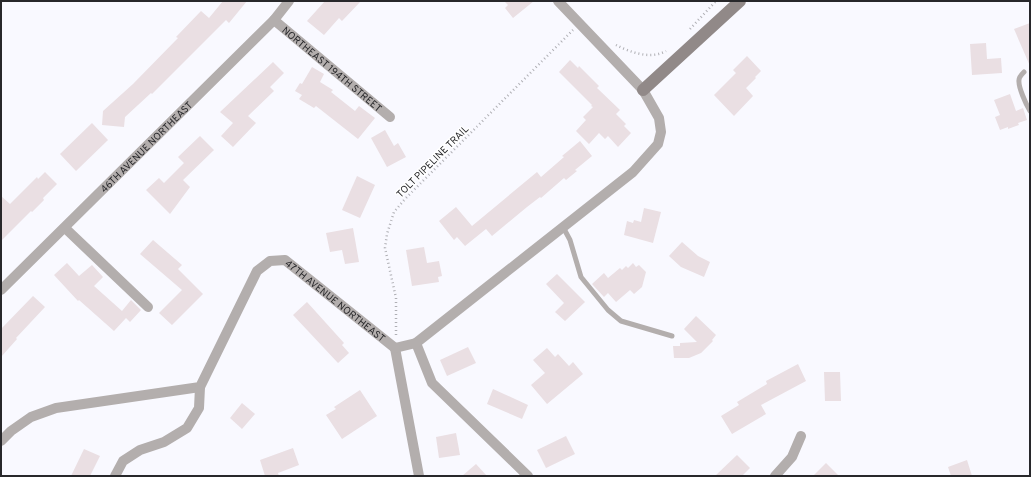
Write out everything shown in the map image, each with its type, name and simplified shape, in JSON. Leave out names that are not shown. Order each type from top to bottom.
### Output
[{"type":"street","name":"46TH AVENUE NORTHEAST","points":[[1,290],[274,20],[289,1]]},
{"type":"street","points":[[558,1],[643,90],[740,1]]},
{"type":"street","name":"NORTHEAST 194TH STREET","points":[[274,20],[390,117]]},
{"type":"street","name":"47TH AVENUE NORTHEAST","points":[[200,387],[257,271],[270,261],[284,260],[396,348],[416,342],[633,172],[658,144],[661,132],[660,118],[643,90]]},
{"type":"street","points":[[65,228],[148,307]]},
{"type":"street","points":[[416,342],[432,383],[528,476]]},
{"type":"street","points":[[396,348],[419,476]]},
{"type":"street","points":[[1,441],[10,431],[31,417],[56,408],[200,387],[199,408],[187,428],[164,442],[140,450],[123,461],[115,476]]},
{"type":"street","points":[[775,476],[792,457],[801,436]]},
{"type":"lane","points":[[1024,72],[1020,76],[1019,80],[1030,111]]},
{"type":"lane","points":[[563,228],[570,240],[581,277],[608,310],[621,321],[672,336]]},
{"type":"path","points":[[686,32],[716,1]]},
{"type":"path","name":"TOLT PIPELINE TRAIL","points":[[396,348],[396,298],[385,248],[386,234],[394,212],[405,199],[579,24]]},
{"type":"path","points":[[611,42],[636,53],[649,55],[661,54],[670,49]]},
{"type":"building","points":[[223,1],[247,1],[229,23],[226,20],[152,94],[151,93],[125,117],[124,127],[102,125],[103,111],[133,84],[178,38],[176,37],[201,11],[209,18]]},
{"type":"building","points":[[325,1],[361,1],[342,21],[339,18],[324,35],[307,21]]},
{"type":"building","points":[[504,1],[534,1],[513,18],[505,8],[508,5]]},
{"type":"building","points":[[1030,23],[1030,66],[1014,29]]},
{"type":"building","points":[[986,43],[987,59],[1001,58],[1002,73],[972,75],[970,44]]},
{"type":"building","points":[[747,56],[761,71],[746,88],[753,96],[734,116],[714,95],[736,73],[733,70]]},
{"type":"building","points":[[570,60],[578,68],[579,66],[599,86],[597,88],[620,110],[616,114],[626,124],[624,126],[631,133],[618,147],[608,136],[605,139],[599,133],[589,144],[576,131],[586,120],[583,117],[593,107],[559,72]]},
{"type":"building","points":[[273,62],[284,73],[270,87],[274,91],[248,116],[256,123],[233,147],[221,136],[233,123],[220,112]]},
{"type":"building","points":[[312,67],[324,74],[320,82],[333,90],[331,92],[355,111],[359,106],[375,118],[358,139],[316,106],[314,108],[299,99],[302,95],[295,91],[300,83],[302,84]]},
{"type":"building","points":[[1010,94],[1016,111],[1023,108],[1027,120],[1018,123],[1019,125],[1000,130],[995,117],[1000,115],[994,100]]},
{"type":"building","points":[[92,123],[108,140],[76,171],[60,154]]},
{"type":"building","points":[[385,130],[394,146],[398,143],[406,157],[387,167],[371,138]]},
{"type":"building","points":[[200,136],[214,150],[183,180],[190,187],[170,214],[146,190],[159,178],[164,183],[184,163],[178,157]]},
{"type":"building","points":[[580,141],[592,156],[575,170],[577,171],[566,180],[564,178],[492,236],[486,229],[465,246],[457,237],[454,240],[439,221],[456,207],[472,226],[537,172],[541,177]]},
{"type":"building","points":[[45,172],[57,184],[43,198],[44,200],[1,241],[1,196],[10,204],[37,177],[38,179]]},
{"type":"building","points":[[357,176],[375,185],[360,218],[342,210]]},
{"type":"building","points":[[644,208],[661,212],[653,243],[624,235],[627,221],[633,223],[634,220],[641,222]]},
{"type":"building","points":[[353,228],[359,262],[345,264],[342,250],[330,252],[326,233]]},
{"type":"building","points":[[153,240],[182,265],[178,269],[203,294],[172,325],[159,313],[182,290],[140,254]]},
{"type":"building","points":[[682,242],[698,256],[710,262],[704,277],[681,267],[669,256]]},
{"type":"building","points":[[424,247],[427,263],[439,261],[442,276],[438,277],[439,282],[412,286],[406,250]]},
{"type":"building","points":[[67,263],[79,276],[92,265],[103,277],[94,286],[122,311],[131,300],[141,310],[130,322],[126,318],[114,331],[79,300],[78,301],[54,275]]},
{"type":"building","points":[[633,263],[636,267],[639,265],[646,272],[642,287],[634,294],[630,290],[616,302],[608,293],[604,297],[592,284],[604,273],[608,278],[620,268],[622,270],[626,266],[628,268]]},
{"type":"building","points":[[557,274],[585,302],[565,321],[555,312],[564,303],[546,284]]},
{"type":"building","points":[[33,296],[45,307],[16,338],[17,339],[1,357],[1,329]]},
{"type":"building","points":[[307,302],[344,343],[342,345],[349,353],[338,363],[293,315]]},
{"type":"building","points":[[696,316],[716,335],[712,340],[713,341],[701,353],[689,358],[674,358],[673,346],[680,346],[680,343],[697,342],[684,329]]},
{"type":"building","points":[[468,347],[476,363],[447,376],[440,360]]},
{"type":"building","points":[[547,348],[555,357],[558,354],[569,366],[573,362],[583,374],[547,404],[531,385],[545,373],[533,360]]},
{"type":"building","points":[[798,364],[806,381],[761,405],[766,414],[732,434],[721,416],[739,405],[737,402],[767,384],[766,381]]},
{"type":"building","points":[[824,372],[840,372],[841,401],[825,401]]},
{"type":"building","points":[[493,389],[528,405],[522,419],[487,404]]},
{"type":"building","points":[[360,390],[377,416],[342,439],[326,415],[336,409],[334,407]]},
{"type":"building","points":[[242,403],[255,414],[242,429],[230,418]]},
{"type":"building","points":[[456,433],[460,455],[439,458],[436,437]]},
{"type":"building","points":[[566,436],[575,454],[546,468],[537,450]]},
{"type":"building","points":[[293,448],[299,465],[278,473],[279,476],[265,476],[260,460]]},
{"type":"building","points":[[84,449],[100,456],[90,476],[71,476]]},
{"type":"building","points":[[737,455],[750,468],[742,476],[715,476]]},
{"type":"building","points":[[967,460],[972,476],[951,476],[948,467]]},
{"type":"building","points":[[826,463],[839,476],[813,476]]},
{"type":"building","points":[[476,464],[487,476],[462,476]]}]
